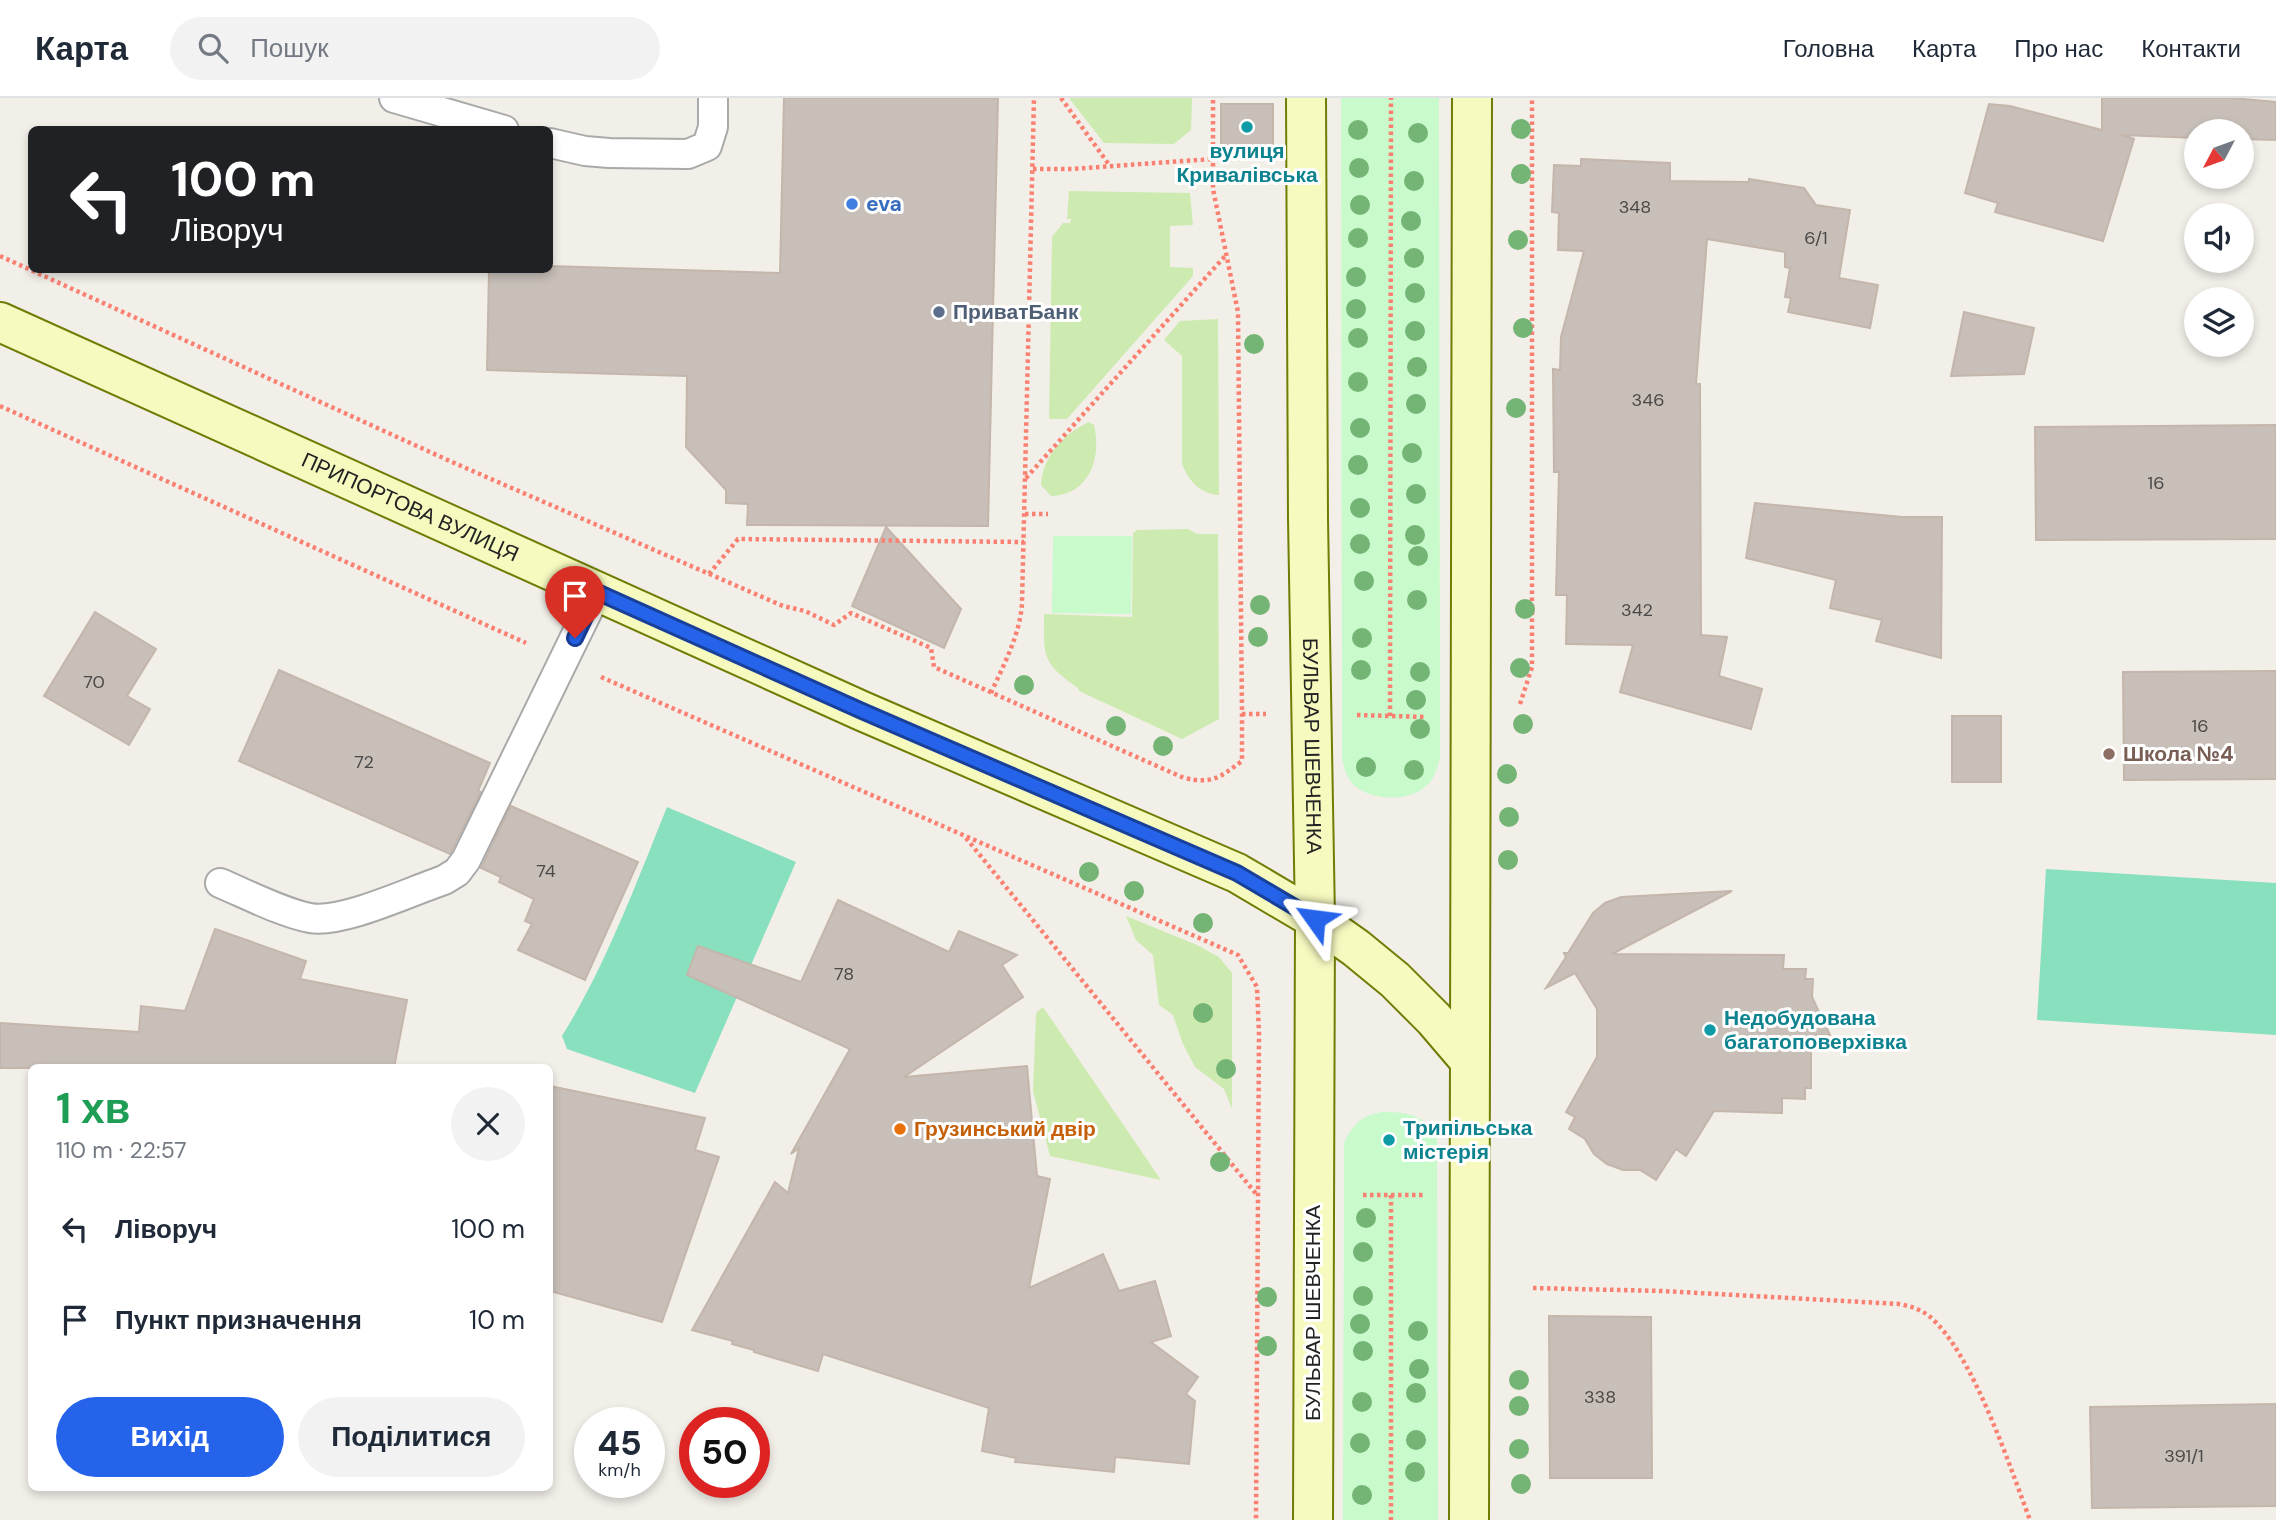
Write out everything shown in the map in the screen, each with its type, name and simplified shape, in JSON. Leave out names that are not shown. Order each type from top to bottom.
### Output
[{"type":"main road","name":"БУЛЬВАР ШЕВЧЕНКА","points":[[1306,98],[1308,505],[1315,919],[1312,1520]]},
{"type":"main road","points":[[1469,1520],[1472,98]]},
{"type":"main road","name":"ПРИПОРТОВА ВУЛИЦЯ","points":[[0,322],[862,711],[1237,873],[1315,919],[1356,948],[1395,980],[1434,1018],[1469,1060]]},
{"type":"lane","points":[[394,98],[489,126]]},
{"type":"lane","points":[[553,144],[608,153],[688,154],[707,146],[713,127],[713,98]]},
{"type":"lane","points":[[220,883],[299,915],[321,919],[344,915],[451,876],[466,860],[597,592]]},
{"type":"path","points":[[991,693],[1021,621],[1034,98]]},
{"type":"path","points":[[1061,98],[1111,166]]},
{"type":"path","points":[[37,273],[452,462],[783,606],[806,611],[834,625],[851,614],[931,648],[934,667],[991,693],[1167,771],[1199,781],[1215,780],[1242,761],[1242,714],[1238,312],[1213,189],[1213,98]]},
{"type":"path","points":[[1391,98],[1391,716]]},
{"type":"path","points":[[1520,707],[1532,667],[1532,98]]},
{"type":"path","points":[[1033,169],[1213,159]]},
{"type":"path","points":[[1025,478],[1226,254]]},
{"type":"path","points":[[0,256],[28,269]]},
{"type":"path","points":[[0,406],[564,661],[1238,955],[1257,987],[1259,1034],[1256,1520]]},
{"type":"path","points":[[1025,514],[1048,514]]},
{"type":"path","points":[[709,574],[738,539],[1024,542]]},
{"type":"path","points":[[1242,714],[1276,713]]},
{"type":"path","points":[[1346,715],[1434,718]]},
{"type":"path","points":[[964,836],[1258,1196]]},
{"type":"path","points":[[1358,1195],[1437,1195]]},
{"type":"path","points":[[1391,1195],[1391,1520]]},
{"type":"path","points":[[1533,1288],[1662,1290],[1889,1303],[1914,1307],[1928,1314],[1940,1326],[1972,1376],[2030,1520]]},
{"type":"green space","points":[[1069,98],[1192,98],[1191,130],[1174,144],[1104,143]]},
{"type":"green space","points":[[1341,98],[1439,98],[1440,757],[1429,783],[1410,795],[1391,798],[1371,795],[1355,786],[1347,776],[1342,757]]},
{"type":"green space","points":[[1069,191],[1190,193],[1193,225],[1170,226],[1170,267],[1193,268],[1193,276],[1067,419],[1049,419],[1052,237],[1063,223],[1070,223],[1071,219],[1067,219]]},
{"type":"green space","points":[[1218,319],[1219,495],[1196,486],[1182,464],[1182,356],[1164,340],[1180,321]]},
{"type":"green space","points":[[1089,422],[1094,425],[1096,437],[1094,462],[1090,472],[1075,489],[1051,496],[1041,485],[1045,465],[1063,439]]},
{"type":"green space","points":[[1188,529],[1197,534],[1218,534],[1219,719],[1182,739],[1079,691],[1057,671],[1047,657],[1044,614],[1132,617],[1133,533],[1137,530]]},
{"type":"green space","points":[[1053,536],[1132,536],[1131,614],[1052,613]]},
{"type":"green space","points":[[667,807],[796,862],[695,1093],[567,1049],[562,1036],[606,953]]},
{"type":"green space","points":[[2046,869],[2276,883],[2276,1035],[2037,1020]]},
{"type":"green space","points":[[1126,916],[1197,945],[1219,957],[1232,973],[1232,1109],[1224,1089],[1195,1067],[1173,1015],[1159,1005],[1153,955],[1136,940]]},
{"type":"green space","points":[[1043,1007],[1161,1180],[1050,1156],[1033,1091],[1036,1013]]},
{"type":"green space","points":[[1382,1112],[1415,1116],[1427,1124],[1437,1139],[1438,1520],[1343,1520],[1344,1143],[1359,1122],[1369,1115]]},
{"type":"building","points":[[784,98],[998,98],[988,526],[747,525],[748,504],[726,503],[726,490],[686,447],[687,376],[487,370],[489,273],[553,273],[553,266],[780,273]]},
{"type":"building","points":[[2102,98],[2233,98],[2276,102],[2276,140],[2254,139],[2254,119],[2184,119],[2184,138],[2121,135],[2134,139],[2103,241],[1995,212],[1998,203],[1965,193],[1989,104],[2010,106],[2102,130]]},
{"type":"building","name":"вулиця Кривалівська","points":[[1221,104],[1273,104],[1273,150],[1221,151]]},
{"type":"building","points":[[1581,159],[1670,163],[1670,181],[1749,182],[1749,179],[1804,188],[1816,205],[1850,210],[1839,278],[1878,285],[1870,328],[1788,312],[1791,298],[1785,297],[1790,268],[1785,267],[1785,252],[1707,239],[1696,384],[1700,384],[1701,635],[1727,637],[1719,676],[1762,689],[1751,729],[1620,692],[1633,645],[1566,644],[1567,595],[1556,595],[1559,472],[1554,472],[1553,369],[1560,370],[1561,337],[1584,251],[1558,250],[1559,213],[1552,212],[1554,165],[1581,166]]},
{"type":"building","points":[[1964,312],[2034,328],[2024,374],[1951,376]]},
{"type":"building","points":[[2276,425],[2276,539],[2036,540],[2035,427]]},
{"type":"building","points":[[1755,503],[1902,517],[1942,517],[1941,658],[1876,641],[1882,620],[1830,608],[1836,580],[1746,558]]},
{"type":"building","points":[[886,527],[961,609],[944,648],[852,606]]},
{"type":"building","points":[[95,612],[156,649],[127,696],[150,709],[129,745],[44,696]]},
{"type":"building","points":[[279,670],[490,763],[478,791],[481,792],[450,854],[239,761]]},
{"type":"building","points":[[2276,671],[2276,779],[2124,780],[2123,672]]},
{"type":"building","points":[[1952,716],[2001,716],[2001,782],[1952,782]]},
{"type":"building","points":[[511,806],[638,862],[585,980],[518,950],[532,924],[525,921],[534,899],[499,882],[501,877],[481,868]]},
{"type":"building","name":"Недобудована багатоповерхівка","points":[[1732,891],[1612,954],[1784,955],[1783,969],[1806,969],[1805,979],[1813,979],[1812,997],[1830,1035],[1811,1035],[1811,1088],[1805,1088],[1805,1099],[1782,1098],[1782,1113],[1714,1111],[1686,1156],[1676,1149],[1656,1180],[1640,1170],[1623,1170],[1607,1164],[1594,1154],[1585,1139],[1569,1129],[1575,1117],[1566,1112],[1597,1057],[1597,1009],[1575,973],[1546,988],[1566,957],[1564,953],[1568,953],[1593,913],[1605,903],[1621,897]]},
{"type":"building","points":[[838,900],[949,952],[959,931],[1017,955],[1002,965],[1023,997],[904,1077],[1027,1066],[1037,1176],[1050,1179],[1029,1288],[1103,1254],[1119,1291],[1155,1281],[1171,1336],[1151,1342],[1198,1377],[1186,1394],[1195,1401],[1189,1464],[1115,1457],[1114,1472],[1015,1462],[1016,1458],[982,1451],[989,1408],[823,1354],[818,1371],[754,1352],[732,1344],[733,1341],[692,1330],[775,1182],[788,1193],[799,1148],[791,1154],[850,1049],[687,975],[698,946],[801,982]]},
{"type":"building","points":[[215,929],[306,961],[300,979],[407,1000],[395,1064],[28,1064],[28,1068],[0,1068],[0,1023],[139,1032],[141,1006],[185,1011]]},
{"type":"building","points":[[553,1087],[705,1118],[695,1150],[719,1157],[662,1322],[553,1292]]},
{"type":"building","points":[[1549,1316],[1651,1317],[1652,1478],[1550,1478]]},
{"type":"building","points":[[2276,1404],[2276,1506],[2092,1508],[2090,1407]]},
{"type":"place","name":"вулиця Кривалівська","points":[[1247,127]]},
{"type":"place","name":"eva","points":[[852,204]]},
{"type":"place","name":"ПриватБанк","points":[[939,312]]},
{"type":"place","name":"Школа №4","points":[[2109,754]]},
{"type":"place","name":"Недобудована багатоповерхівка","points":[[1710,1030]]},
{"type":"place","name":"Грузинський двір","points":[[900,1129]]},
{"type":"place","name":"Трипільська містерія","points":[[1389,1140]]},
{"type":"route","points":[[575,638],[597,592],[862,711],[1237,873],[1315,919]]}]
